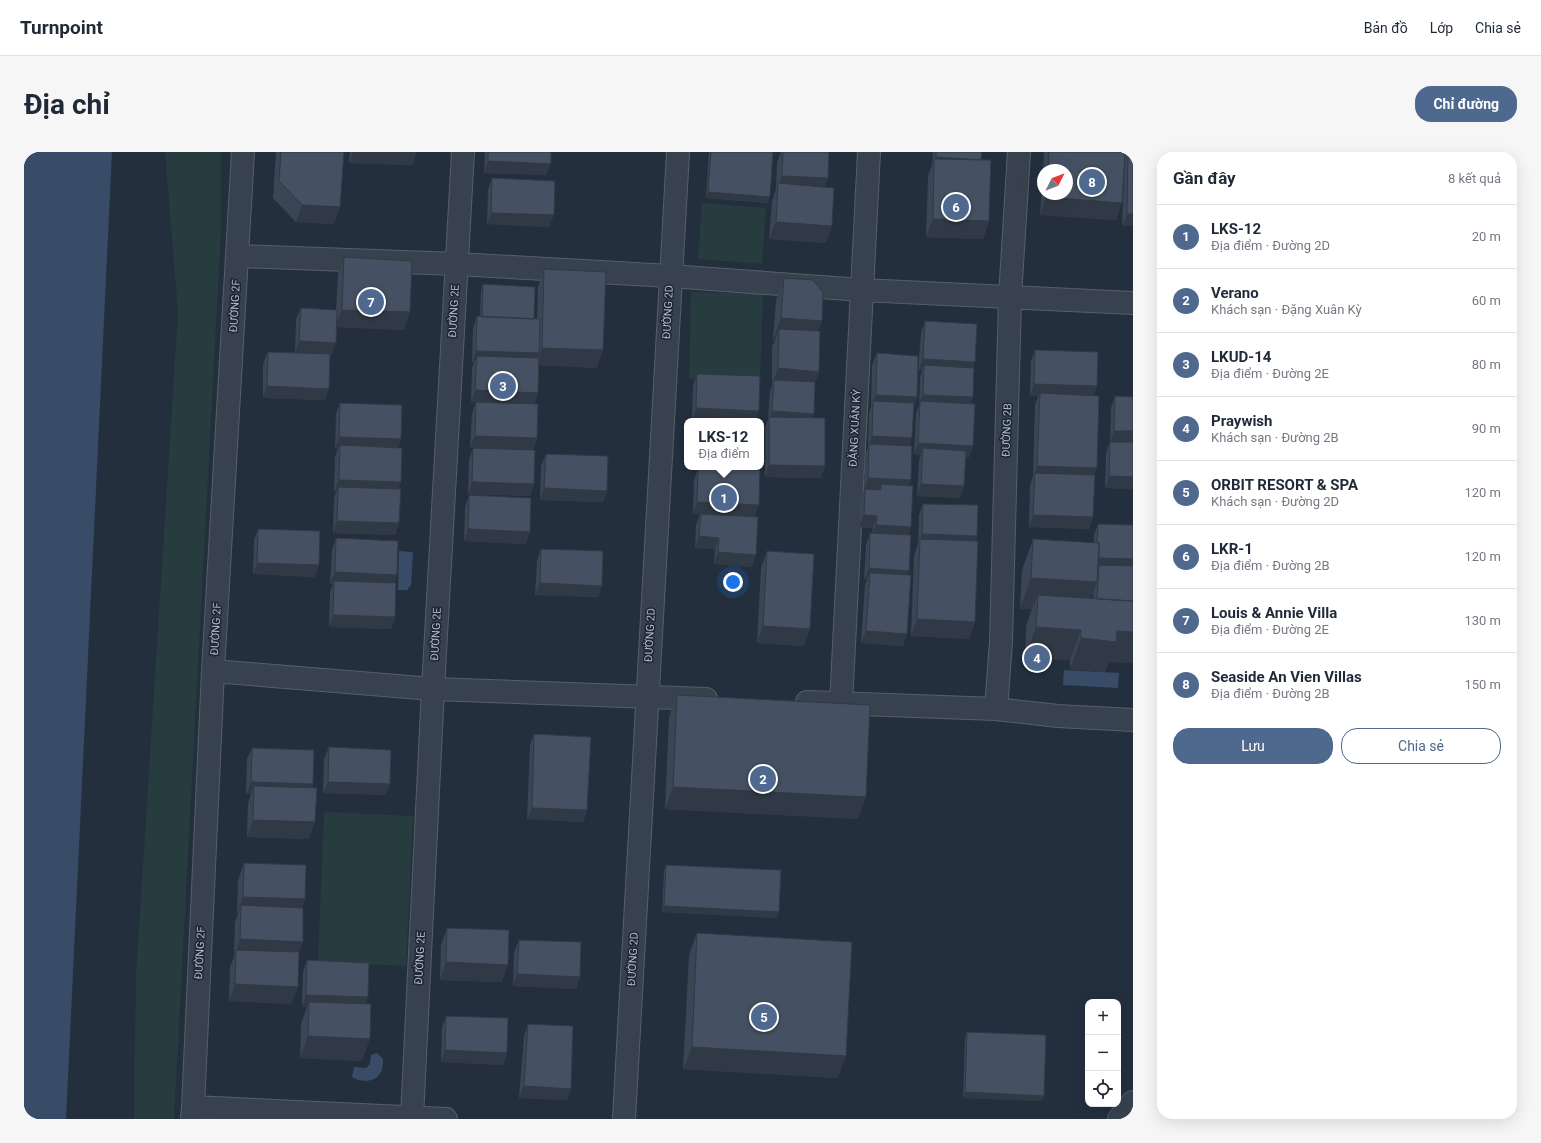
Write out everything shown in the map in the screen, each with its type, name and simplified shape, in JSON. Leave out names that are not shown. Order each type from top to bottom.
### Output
[{"type":"street","name":"ĐƯỜNG 2F","points":[[193,1113],[213,671],[243,152]]},
{"type":"street","name":"ĐƯỜNG 2E","points":[[412,1117],[433,689],[463,152]]},
{"type":"street","name":"ĐƯỜNG 2D","points":[[624,1119],[678,152]]},
{"type":"street","name":"ĐẶNG XUÂN KỲ","points":[[841,704],[869,152]]},
{"type":"street","name":"ĐƯỜNG 2B","points":[[996,709],[1001,642],[1010,297],[1019,152]]},
{"type":"street","points":[[238,256],[457,264],[670,276],[862,290],[1133,303]]},
{"type":"street","points":[[213,671],[433,689],[724,699]]},
{"type":"street","points":[[787,702],[996,709],[1058,716],[1133,720]]},
{"type":"street","points":[[1119,1119],[1133,1102]]},
{"type":"street","points":[[193,1113],[446,1119]]},
{"type":"green space","points":[[165,152],[221,152],[221,230],[174,1119],[134,1119],[136,976],[178,313]]},
{"type":"green space","points":[[702,203],[766,208],[762,264],[698,259]]},
{"type":"green space","points":[[691,292],[763,294],[760,382],[689,379]]},
{"type":"green space","points":[[324,812],[413,816],[406,966],[318,962]]},
{"type":"water","points":[[24,152],[112,152],[66,1119],[24,1119]]},
{"type":"water","points":[[399,551],[413,552],[411,585],[407,590],[398,590]]},
{"type":"water","points":[[1064,670],[1119,673],[1118,688],[1063,685]]},
{"type":"water","points":[[377,1053],[383,1061],[381,1072],[376,1078],[366,1081],[358,1080],[352,1077],[354,1067],[366,1068],[370,1064],[371,1055]]},
{"type":"building","points":[[281,152],[344,152],[340,207],[302,205],[279,181]]},
{"type":"building","points":[[375,152],[416,152],[416,153]]},
{"type":"building","points":[[488,152],[551,152],[551,164],[488,161]]},
{"type":"building","points":[[711,152],[773,152],[770,197],[708,192]]},
{"type":"building","points":[[783,152],[829,152],[828,178],[782,176]]},
{"type":"building","points":[[936,152],[982,152],[981,160],[936,157]]},
{"type":"building","points":[[1049,152],[1125,152],[1122,203],[1073,199],[1073,164],[1048,164]]},
{"type":"building","points":[[1128,152],[1133,152],[1133,214],[1127,214]]},
{"type":"building","points":[[934,159],[991,160],[989,221],[933,219]]},
{"type":"building","points":[[492,178],[555,181],[554,215],[491,213]]},
{"type":"building","points":[[778,183],[834,188],[832,226],[776,222]]},
{"type":"building","points":[[344,257],[412,261],[410,312],[342,310]]},
{"type":"building","points":[[544,269],[606,272],[603,350],[542,348]]},
{"type":"building","points":[[784,278],[813,280],[823,293],[822,321],[781,318]]},
{"type":"building","points":[[483,284],[535,287],[534,319],[482,317]]},
{"type":"building","points":[[301,308],[337,310],[336,343],[299,341]]},
{"type":"building","points":[[477,316],[540,319],[539,353],[476,351]]},
{"type":"building","points":[[925,321],[977,324],[975,362],[923,359]]},
{"type":"building","points":[[779,329],[820,331],[819,372],[778,368]]},
{"type":"building","points":[[1035,350],[1098,352],[1097,386],[1034,384]]},
{"type":"building","points":[[268,352],[330,354],[329,389],[267,386]]},
{"type":"building","points":[[877,353],[918,356],[917,397],[876,395]]},
{"type":"building","points":[[477,356],[539,358],[538,393],[475,390]]},
{"type":"building","points":[[924,365],[974,368],[973,397],[923,395]]},
{"type":"building","points":[[697,374],[760,376],[759,411],[696,408]]},
{"type":"building","points":[[774,380],[815,382],[814,414],[772,411]]},
{"type":"building","points":[[1040,393],[1099,396],[1097,468],[1037,466]]},
{"type":"building","points":[[1115,396],[1133,397],[1133,431],[1114,431]]},
{"type":"building","points":[[873,401],[914,403],[912,438],[872,436]]},
{"type":"building","points":[[920,401],[975,404],[973,446],[918,443]]},
{"type":"building","points":[[476,402],[538,404],[537,438],[475,436]]},
{"type":"building","points":[[340,403],[402,405],[401,439],[339,437]]},
{"type":"building","points":[[769,417],[825,418],[825,466],[769,465]]},
{"type":"building","points":[[1110,442],[1133,442],[1133,477],[1109,476]]},
{"type":"building","points":[[869,444],[912,446],[911,480],[868,478]]},
{"type":"building","points":[[340,445],[402,448],[401,482],[339,480]]},
{"type":"building","points":[[473,448],[535,450],[534,484],[472,482]]},
{"type":"building","points":[[923,448],[966,451],[964,486],[921,484]]},
{"type":"building","points":[[546,454],[608,456],[607,491],[544,488]]},
{"type":"building","points":[[698,470],[760,470],[759,505],[697,502]]},
{"type":"building","points":[[1035,473],[1095,475],[1093,517],[1033,515]]},
{"type":"building","points":[[881,484],[913,486],[911,527],[876,525],[877,516],[864,515],[865,489],[881,490]]},
{"type":"building","points":[[338,487],[401,489],[399,523],[337,521]]},
{"type":"building","points":[[469,495],[531,498],[530,532],[468,529]]},
{"type":"building","points":[[923,504],[978,505],[977,536],[922,534]]},
{"type":"building","points":[[701,514],[758,517],[756,555],[718,552],[719,538],[699,536]]},
{"type":"building","points":[[1098,524],[1133,525],[1133,559],[1099,558],[1099,543],[1097,543]]},
{"type":"building","points":[[258,529],[320,531],[319,565],[257,563]]},
{"type":"building","points":[[870,533],[911,535],[909,571],[869,568]]},
{"type":"building","points":[[336,538],[398,541],[397,575],[335,572]]},
{"type":"building","points":[[920,539],[978,541],[975,622],[917,619]]},
{"type":"building","points":[[1033,539],[1099,543],[1097,582],[1031,578]]},
{"type":"building","points":[[541,549],[603,551],[602,586],[540,583]]},
{"type":"building","points":[[767,551],[814,554],[810,629],[763,626]]},
{"type":"building","points":[[1099,565],[1133,566],[1133,601],[1097,599]]},
{"type":"building","points":[[870,573],[911,575],[907,634],[866,631]]},
{"type":"building","points":[[334,581],[396,583],[395,617],[333,615]]},
{"type":"building","points":[[1038,595],[1133,601],[1133,632],[1117,631],[1116,642],[1081,638],[1081,630],[1036,627]]},
{"type":"building","points":[[677,695],[870,705],[866,797],[673,787]]},
{"type":"building","points":[[534,734],[591,737],[587,810],[532,808]]},
{"type":"building","points":[[329,747],[391,750],[390,784],[328,782]]},
{"type":"building","points":[[252,748],[314,750],[313,784],[251,782]]},
{"type":"building","points":[[254,786],[317,788],[315,822],[253,820]]},
{"type":"building","points":[[244,863],[306,865],[305,899],[243,897]]},
{"type":"building","points":[[666,865],[781,870],[779,912],[664,906]]},
{"type":"building","points":[[241,905],[303,908],[303,942],[240,939]]},
{"type":"building","points":[[447,928],[509,930],[508,965],[446,962]]},
{"type":"building","points":[[697,933],[852,942],[846,1056],[692,1047]]},
{"type":"building","points":[[519,940],[581,942],[580,977],[517,974]]},
{"type":"building","points":[[236,950],[299,952],[298,987],[235,984]]},
{"type":"building","points":[[307,960],[369,963],[368,997],[306,995]]},
{"type":"building","points":[[309,1002],[371,1004],[370,1039],[308,1036]]},
{"type":"building","points":[[446,1016],[508,1018],[507,1053],[445,1050]]},
{"type":"building","points":[[528,1024],[573,1026],[571,1089],[524,1086]]},
{"type":"building","points":[[967,1032],[1046,1035],[1044,1096],[965,1092]]},
{"type":"place","name":"Seaside An Vien Villas","points":[[1092,182]]},
{"type":"place","name":"LKR-1","points":[[956,207]]},
{"type":"place","name":"Louis & Annie Villa","points":[[371,302]]},
{"type":"place","name":"LKUD-14","points":[[503,386]]},
{"type":"place","name":"LKS-12","points":[[724,498]]},
{"type":"place","name":"Praywish","points":[[1037,658]]},
{"type":"place","name":"Verano","points":[[763,779]]},
{"type":"place","name":"ORBIT RESORT & SPA","points":[[764,1017]]}]
